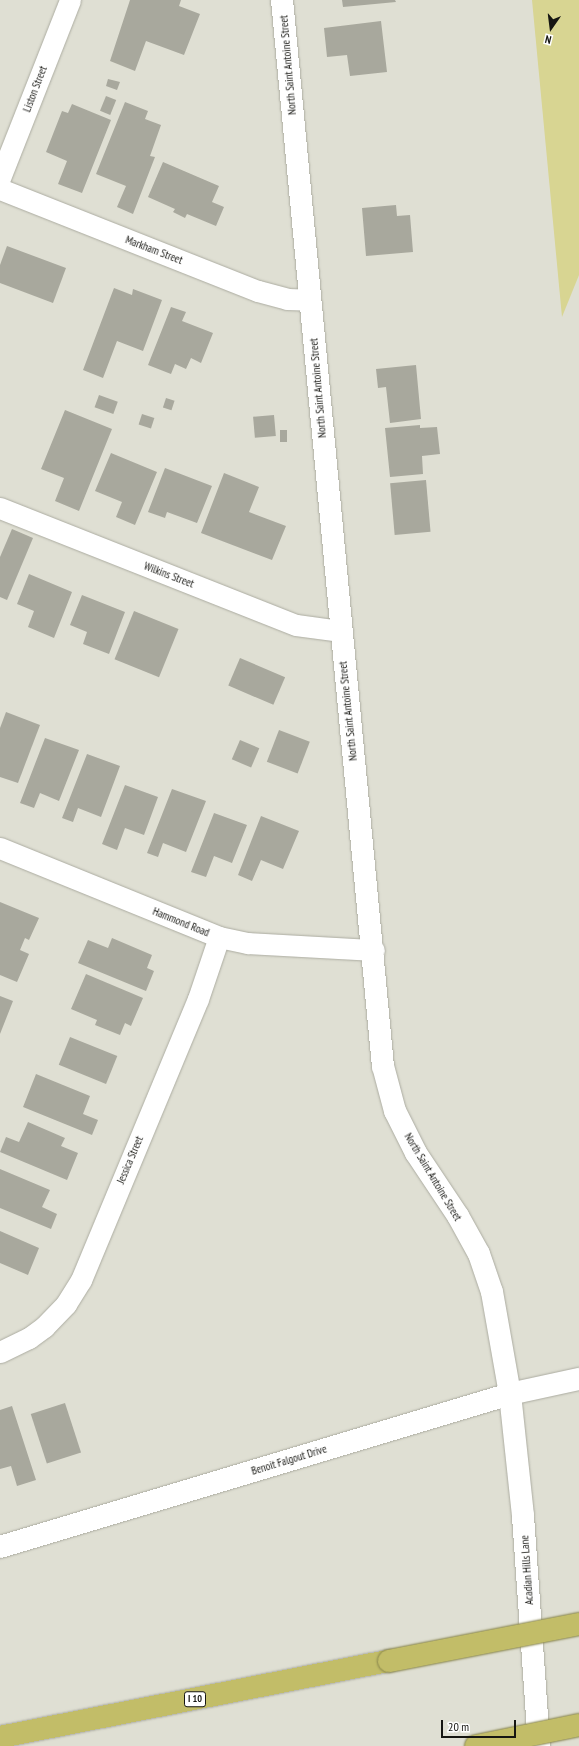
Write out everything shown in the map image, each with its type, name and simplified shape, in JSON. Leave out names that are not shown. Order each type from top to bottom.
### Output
[{"type":"highway","name":"I 10","points":[[0,1737],[579,1624]]},
{"type":"highway","points":[[476,1746],[579,1725]]},
{"type":"street","name":"Liston Street","points":[[0,178],[70,0]]},
{"type":"street","name":"North Saint Antoine Street","points":[[282,0],[340,631],[374,950],[383,1066],[395,1111],[416,1153],[458,1216],[479,1254],[492,1292],[510,1394]]},
{"type":"street","name":"Markham Street","points":[[0,189],[258,290],[287,299],[310,300]]},
{"type":"street","name":"Wilkins Street","points":[[0,508],[296,625],[340,631]]},
{"type":"street","name":"Hammond Road","points":[[0,848],[218,937],[248,943],[374,950]]},
{"type":"street","name":"Jessica Street","points":[[0,1352],[44,1328],[66,1304],[81,1280],[198,999],[218,937]]},
{"type":"street","name":"Benoit Falgout Drive","points":[[0,1547],[510,1394],[579,1379]]},
{"type":"street","name":"Acadian Hills Lane","points":[[510,1394],[523,1516],[539,1746]]},
{"type":"shaded area","points":[[532,0],[579,0],[579,275],[562,317]]},
{"type":"building","points":[[130,0],[181,0],[179,6],[200,14],[184,55],[146,41],[135,71],[110,61]]},
{"type":"building","points":[[342,0],[395,0],[396,2],[343,7]]},
{"type":"building","points":[[381,21],[387,72],[350,76],[347,55],[327,57],[324,28]]},
{"type":"building","points":[[108,79],[120,82],[117,90],[106,86]]},
{"type":"building","points":[[106,96],[116,100],[110,115],[100,111]]},
{"type":"building","points":[[125,102],[148,111],[145,119],[161,125],[150,156],[155,157],[133,214],[117,207],[126,186],[96,174]]},
{"type":"building","points":[[72,104],[111,120],[82,193],[58,184],[67,161],[46,152],[62,111],[68,113]]},
{"type":"building","points":[[163,162],[219,186],[212,202],[224,207],[216,226],[187,214],[185,218],[173,212],[175,209],[148,197]]},
{"type":"building","points":[[396,205],[397,216],[410,215],[413,252],[366,256],[362,208]]},
{"type":"building","points":[[7,246],[66,268],[53,303],[0,283],[0,265]]},
{"type":"building","points":[[114,288],[132,295],[133,289],[162,300],[143,351],[117,341],[103,378],[83,370]]},
{"type":"building","points":[[171,307],[186,312],[182,321],[213,333],[201,363],[191,358],[186,369],[175,364],[171,374],[148,365]]},
{"type":"building","points":[[416,365],[421,419],[390,423],[386,387],[378,388],[376,369]]},
{"type":"building","points":[[99,395],[118,402],[113,414],[95,407]]},
{"type":"building","points":[[166,398],[175,401],[171,410],[163,408]]},
{"type":"building","points":[[65,410],[112,429],[79,511],[55,501],[64,478],[41,469]]},
{"type":"building","points":[[142,414],[154,418],[151,428],[139,424]]},
{"type":"building","points":[[274,415],[276,436],[255,438],[253,417]]},
{"type":"building","points":[[420,425],[420,428],[437,427],[440,454],[422,456],[423,474],[390,477],[385,428]]},
{"type":"building","points":[[280,430],[287,430],[287,442],[280,442]]},
{"type":"building","points":[[111,453],[157,472],[135,525],[116,517],[122,502],[95,491]]},
{"type":"building","points":[[165,468],[212,486],[197,523],[167,512],[165,518],[148,512]]},
{"type":"building","points":[[224,473],[259,487],[249,512],[286,526],[272,560],[201,533]]},
{"type":"building","points":[[426,480],[431,532],[395,535],[390,483]]},
{"type":"building","points":[[12,529],[33,538],[7,600],[0,597],[0,557]]},
{"type":"building","points":[[29,574],[72,592],[54,638],[28,627],[34,611],[17,604]]},
{"type":"building","points":[[82,595],[125,612],[109,654],[83,644],[87,632],[70,625]]},
{"type":"building","points":[[134,611],[179,629],[159,677],[115,659]]},
{"type":"building","points":[[240,658],[285,677],[273,705],[228,686]]},
{"type":"building","points":[[6,712],[40,725],[18,783],[0,777],[0,728]]},
{"type":"building","points":[[279,730],[310,742],[298,774],[267,762]]},
{"type":"building","points":[[45,738],[79,750],[59,801],[40,793],[34,808],[20,803]]},
{"type":"building","points":[[240,740],[259,748],[251,768],[232,759]]},
{"type":"building","points":[[87,754],[120,766],[101,817],[78,808],[73,822],[62,818]]},
{"type":"building","points":[[125,785],[158,797],[144,835],[125,828],[117,850],[102,844]]},
{"type":"building","points":[[172,789],[206,801],[186,852],[163,843],[158,857],[147,853]]},
{"type":"building","points":[[214,813],[247,825],[232,863],[214,856],[206,877],[191,872]]},
{"type":"building","points":[[261,816],[299,831],[283,869],[261,860],[252,881],[238,875]]},
{"type":"building","points":[[0,902],[39,918],[29,940],[25,938],[20,950],[29,954],[17,982],[0,975]]},
{"type":"building","points":[[112,938],[152,955],[147,968],[154,971],[146,991],[78,963],[88,940],[108,948]]},
{"type":"building","points":[[86,974],[143,998],[131,1026],[125,1023],[120,1035],[95,1025],[97,1020],[71,1009]]},
{"type":"building","points":[[0,996],[13,1001],[0,1034]]},
{"type":"building","points":[[70,1037],[117,1056],[106,1084],[59,1065]]},
{"type":"building","points":[[36,1074],[90,1096],[83,1114],[98,1120],[92,1135],[23,1107]]},
{"type":"building","points":[[28,1122],[65,1138],[61,1146],[78,1153],[67,1180],[0,1152],[6,1137],[19,1142]]},
{"type":"building","points":[[0,1169],[50,1190],[42,1207],[57,1214],[51,1229],[0,1208]]},
{"type":"building","points":[[0,1231],[39,1248],[28,1275],[0,1263]]},
{"type":"building","points":[[65,1403],[81,1452],[47,1464],[31,1414]]},
{"type":"building","points":[[12,1406],[36,1480],[17,1486],[11,1466],[0,1469],[0,1410]]}]
